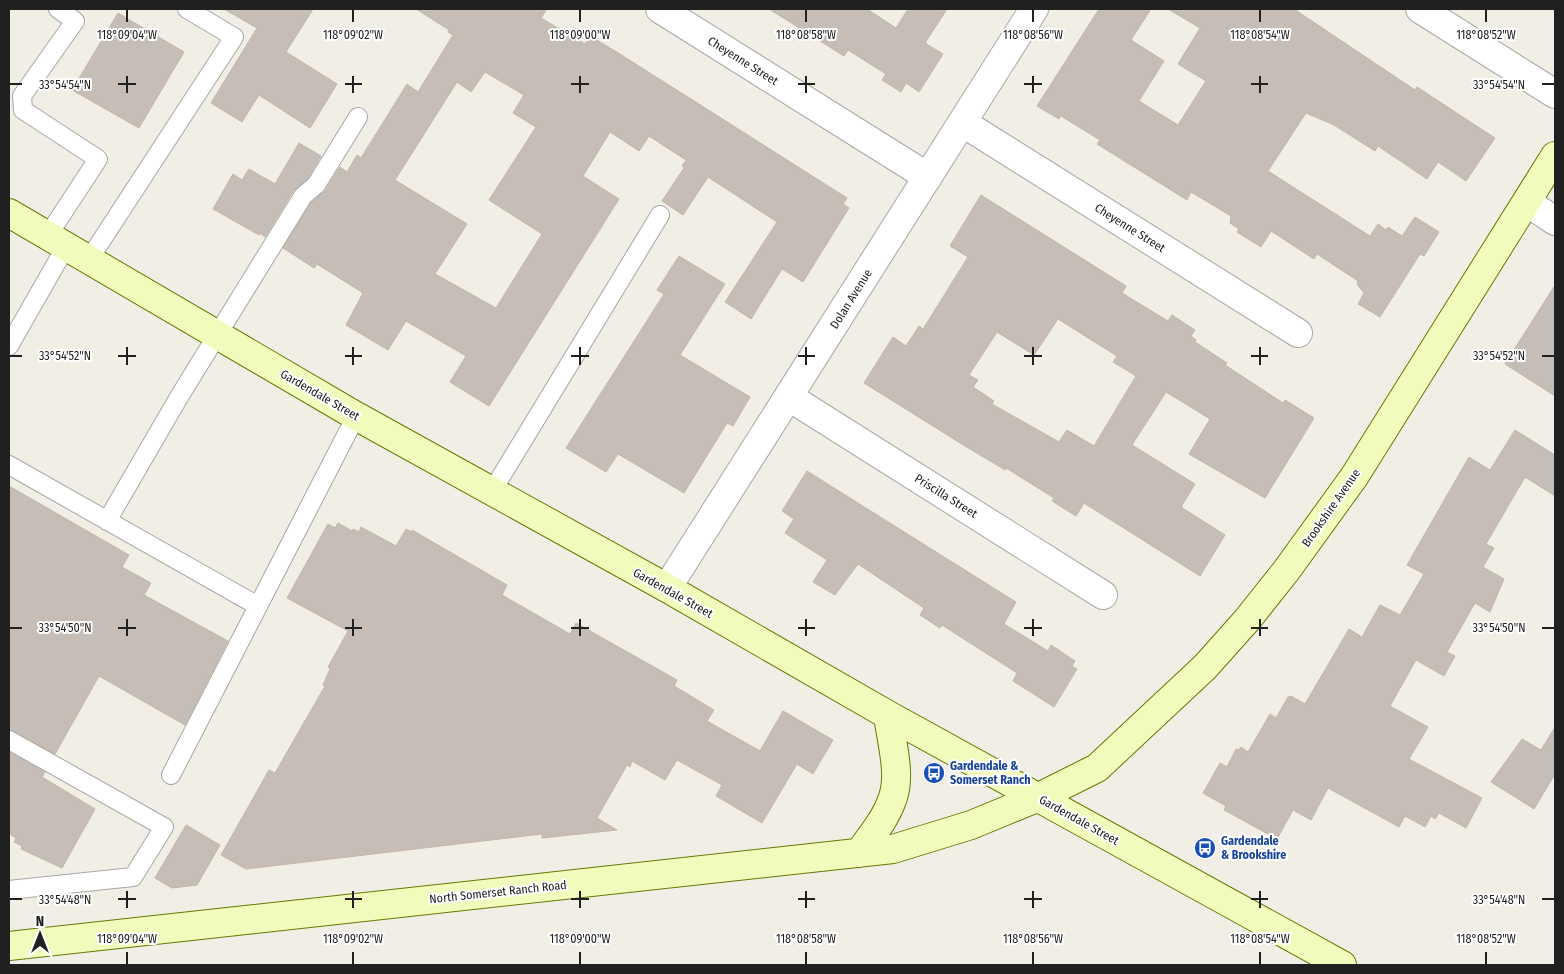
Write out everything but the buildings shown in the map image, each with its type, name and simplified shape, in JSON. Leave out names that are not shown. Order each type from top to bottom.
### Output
[{"type":"street","name":"Cheyenne Street","points":[[660,9],[928,177]]},
{"type":"street","name":"Dolan Avenue","points":[[667,588],[1034,9]]},
{"type":"street","points":[[1420,9],[1555,94]]},
{"type":"street","name":"Cheyenne Street","points":[[963,123],[1298,333]]},
{"type":"street","name":"Brookshire Avenue","points":[[1039,797],[1097,768],[1205,667],[1247,620],[1286,571],[1354,477],[1555,156]]},
{"type":"street","points":[[1527,202],[1555,221]]},
{"type":"street","name":"Gardendale Street","points":[[9,213],[217,336],[492,493],[667,588],[888,715],[1342,965]]},
{"type":"street","name":"Priscilla Street","points":[[789,397],[1103,595]]},
{"type":"street","points":[[859,853],[884,818],[893,798],[896,780],[888,715]]},
{"type":"street","name":"North Somerset Ranch Road","points":[[9,946],[859,853],[902,846],[971,825],[1039,797]]},
{"type":"lane","points":[[58,9],[75,21],[22,96],[23,110],[98,159],[67,248]]},
{"type":"lane","points":[[9,346],[67,248],[234,37],[187,9]]},
{"type":"lane","points":[[107,521],[303,196],[316,186],[358,117]]},
{"type":"lane","points":[[492,493],[660,215]]},
{"type":"lane","points":[[171,775],[356,416]]},
{"type":"lane","points":[[9,466],[258,606]]},
{"type":"lane","points":[[9,740],[164,827],[133,876],[9,890]]},
{"type":"place","name":"Gardendale & Somerset Ranch","points":[[934,773]]},
{"type":"place","name":"Gardendale & Brookshire","points":[[1205,848]]}]
